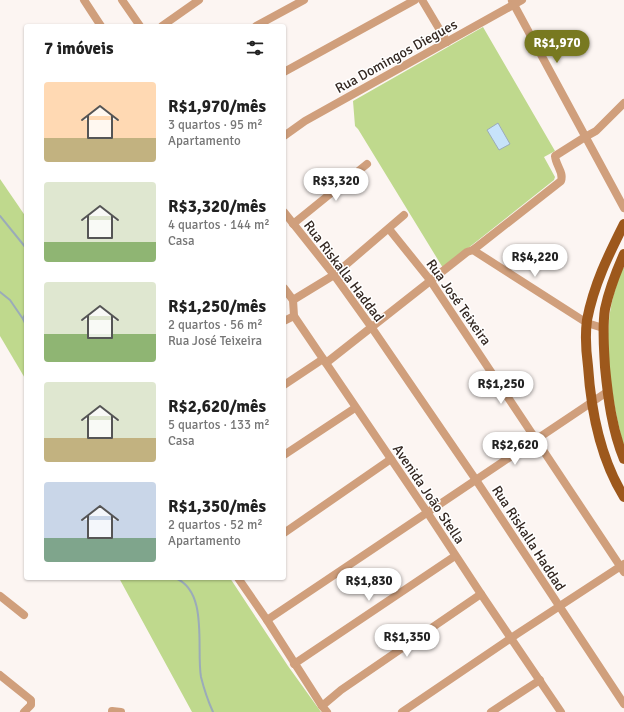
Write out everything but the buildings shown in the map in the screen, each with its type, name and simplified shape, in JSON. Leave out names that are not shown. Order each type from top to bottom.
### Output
[{"type":"main road","points":[[624,224],[602,268],[594,293],[587,322],[586,348],[591,403],[602,450],[609,468],[624,497]]},
{"type":"main road","points":[[624,253],[608,296],[603,328],[607,392],[612,417],[624,459]]},
{"type":"street","points":[[84,0],[100,24]]},
{"type":"street","points":[[122,0],[139,24]]},
{"type":"street","points":[[165,24],[199,0]]},
{"type":"street","points":[[260,24],[304,0]]},
{"type":"street","points":[[286,71],[415,0]]},
{"type":"street","points":[[422,0],[447,42]]},
{"type":"street","name":"Rua Domingos Diegues","points":[[286,135],[305,121],[447,42],[513,2],[522,0]]},
{"type":"street","points":[[513,2],[584,137],[624,208]]},
{"type":"street","points":[[286,384],[325,361],[372,328],[430,280],[467,252],[473,250],[562,181],[563,177],[555,156],[596,131],[624,103]]},
{"type":"street","points":[[293,224],[367,164]]},
{"type":"street","name":"Rua Riskalla Haddad","points":[[286,215],[334,275],[372,328],[476,480],[624,704]]},
{"type":"street","points":[[293,300],[334,275],[404,215]]},
{"type":"street","name":"Rua José Teixeira","points":[[389,229],[430,280],[623,568]]},
{"type":"street","points":[[613,245],[624,253]]},
{"type":"street","points":[[473,250],[587,322],[603,328]]},
{"type":"street","points":[[286,291],[293,300],[294,316],[286,320]]},
{"type":"street","name":"Avenida João Stella","points":[[294,316],[355,408],[428,512],[560,712]]},
{"type":"street","points":[[267,620],[607,392]]},
{"type":"street","points":[[286,454],[355,408]]},
{"type":"street","points":[[286,532],[391,459]]},
{"type":"street","points":[[294,664],[456,556]]},
{"type":"street","points":[[402,712],[511,638],[623,568]]},
{"type":"street","points":[[239,580],[324,709],[341,690],[481,594]]},
{"type":"street","points":[[0,596],[24,615]]},
{"type":"street","points":[[0,675],[31,700],[31,705],[24,712]]},
{"type":"street","points":[[491,712],[540,680]]},
{"type":"street","points":[[112,712],[121,712]]},
{"type":"green space","points":[[483,27],[555,151],[544,157],[555,177],[554,180],[443,268],[355,126],[353,101]]},
{"type":"green space","points":[[0,179],[24,214],[24,377],[0,336]]},
{"type":"green space","points":[[624,267],[624,447],[611,386],[608,344],[612,303],[620,275]]},
{"type":"green space","points":[[120,580],[231,580],[288,666],[321,712],[192,712]]},
{"type":"water","points":[[498,123],[510,144],[499,150],[487,130]]},
{"type":"waterway","points":[[0,216],[24,246]]},
{"type":"waterway","points":[[0,292],[10,300],[23,319]]},
{"type":"waterway","points":[[24,317],[24,321]]},
{"type":"waterway","points":[[178,580],[186,585],[193,595],[197,608],[200,637],[201,677],[213,712]]}]
